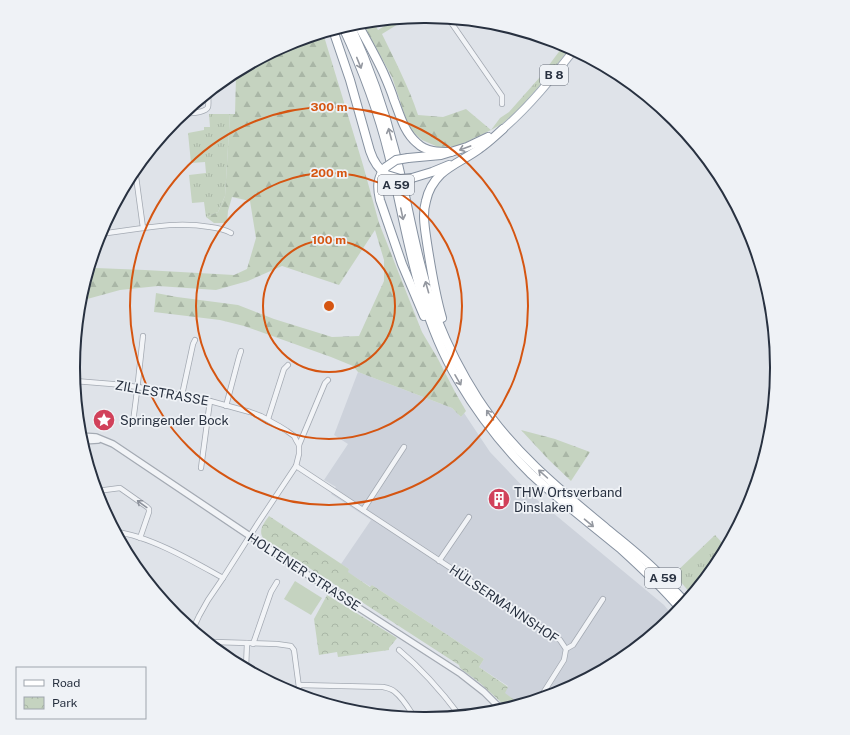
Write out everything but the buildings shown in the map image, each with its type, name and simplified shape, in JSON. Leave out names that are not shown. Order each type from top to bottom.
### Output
[{"type":"highway","points":[[361,30],[375,56],[402,121],[411,137],[428,150],[435,152],[451,152]]},
{"type":"highway","name":"A 59","points":[[353,31],[371,75],[389,129],[428,293],[444,337],[457,363],[479,400],[495,423],[514,445],[556,486],[637,559],[676,603]]},
{"type":"highway","name":"A 59","points":[[346,33],[365,78],[374,104],[388,152],[415,272],[430,321],[440,346],[458,380],[473,405],[490,428],[530,473],[623,547]]},
{"type":"highway","points":[[335,35],[350,80],[370,151],[377,166],[385,171],[400,179],[412,178],[432,172],[460,160],[480,149],[503,129]]},
{"type":"highway","points":[[440,346],[426,321],[405,271],[378,191],[378,183],[390,163],[396,160],[434,156],[451,152],[477,143],[503,129]]},
{"type":"highway","points":[[457,363],[438,305],[430,265],[424,217],[426,201],[431,187],[441,174],[460,160]]},
{"type":"highway","name":"A 59","points":[[637,559],[656,571],[681,598]]},
{"type":"main road","name":"B 8","points":[[503,129],[534,100],[570,55]]},
{"type":"street","points":[[452,24],[502,96],[502,104]]},
{"type":"street","points":[[193,112],[207,109],[208,100]]},
{"type":"street","points":[[136,180],[143,228]]},
{"type":"street","points":[[108,233],[173,224],[198,225],[225,229],[231,233]]},
{"type":"street","points":[[133,422],[143,336]]},
{"type":"street","points":[[182,395],[195,340]]},
{"type":"street","points":[[226,406],[238,357],[242,351]]},
{"type":"street","points":[[268,420],[284,369],[288,365]]},
{"type":"street","points":[[195,624],[208,600],[296,466],[299,446],[325,383],[328,380]]},
{"type":"street","name":"ZILLESTRASSE","points":[[81,381],[138,387],[210,401],[250,412],[287,431],[294,436],[299,446]]},
{"type":"street","points":[[201,468],[210,401]]},
{"type":"street","name":"HOLTENER STRASSE","points":[[87,436],[113,444],[308,575],[461,674],[484,692],[496,704]]},
{"type":"street","name":"HOLTENER STRASSE","points":[[88,441],[102,440]]},
{"type":"street","points":[[363,510],[404,447]]},
{"type":"street","name":"HÜLSERMANNSHOF","points":[[296,466],[560,640],[566,649],[564,660],[545,691]]},
{"type":"street","points":[[104,490],[120,488],[149,509],[140,538]]},
{"type":"street","name":"HÜLSERMANNSHOF","points":[[439,561],[469,518]]},
{"type":"street","points":[[123,534],[140,538],[175,553],[223,578]]},
{"type":"street","points":[[253,644],[271,592],[277,582]]},
{"type":"street","name":"HÜLSERMANNSHOF","points":[[566,649],[573,645],[603,599]]},
{"type":"street","points":[[217,642],[291,646],[294,650],[299,688]]},
{"type":"street","points":[[246,662],[247,643]]},
{"type":"street","points":[[399,650],[428,677],[455,710]]},
{"type":"street","points":[[299,685],[383,687],[396,692],[410,711]]},
{"type":"shaded area","points":[[358,372],[452,408],[461,417],[464,413],[490,452],[529,493],[664,605],[669,611],[635,641],[597,666],[557,686],[514,700],[504,693],[508,686],[479,667],[484,659],[372,585],[371,587],[347,572],[349,569],[341,564],[371,520],[331,494],[336,487],[324,480],[348,444],[334,435]]},
{"type":"green space","points":[[398,24],[382,34],[406,84],[418,115],[443,117],[466,109],[491,130],[458,146],[438,147],[422,140],[409,128],[392,77],[366,29],[376,27],[378,30],[385,26]]},
{"type":"green space","points":[[325,38],[379,223],[422,332],[466,411],[461,417],[452,408],[358,372],[353,366],[244,326],[220,320],[154,312],[156,293],[238,305],[274,319],[332,337],[359,336],[384,281],[384,260],[375,230],[339,285],[282,266],[248,281],[216,290],[158,286],[120,290],[87,299],[95,268],[234,275],[247,269],[256,238],[250,201],[232,197],[228,211],[227,223],[214,223],[206,217],[218,212],[225,196],[230,114],[235,114],[236,80],[253,69],[293,49]]},
{"type":"green space","points":[[560,50],[566,53],[519,109],[502,124],[491,130],[500,118],[509,112],[540,77]]},
{"type":"green space","points":[[209,114],[230,114],[225,196],[218,212],[206,217],[204,202],[192,203],[189,175],[206,173],[205,162],[191,163],[188,133],[204,130],[204,127],[210,127]]},
{"type":"green space","points":[[521,430],[555,439],[590,452],[571,481]]},
{"type":"green space","points":[[269,516],[349,569],[348,572],[370,587],[372,585],[484,659],[479,667],[508,687],[505,693],[514,700],[502,703],[480,683],[460,668],[459,665],[263,538],[261,529]]},
{"type":"green space","points":[[715,535],[722,542],[688,590],[674,574]]},
{"type":"green space","points":[[295,581],[322,598],[311,615],[284,599]]},
{"type":"green space","points":[[327,595],[397,638],[389,650],[338,657],[337,652],[319,655],[314,619]]},
{"type":"place","name":"Springender Bock","points":[[104,420]]},
{"type":"place","name":"THW Ortsverband Dinslaken","points":[[499,499]]}]
